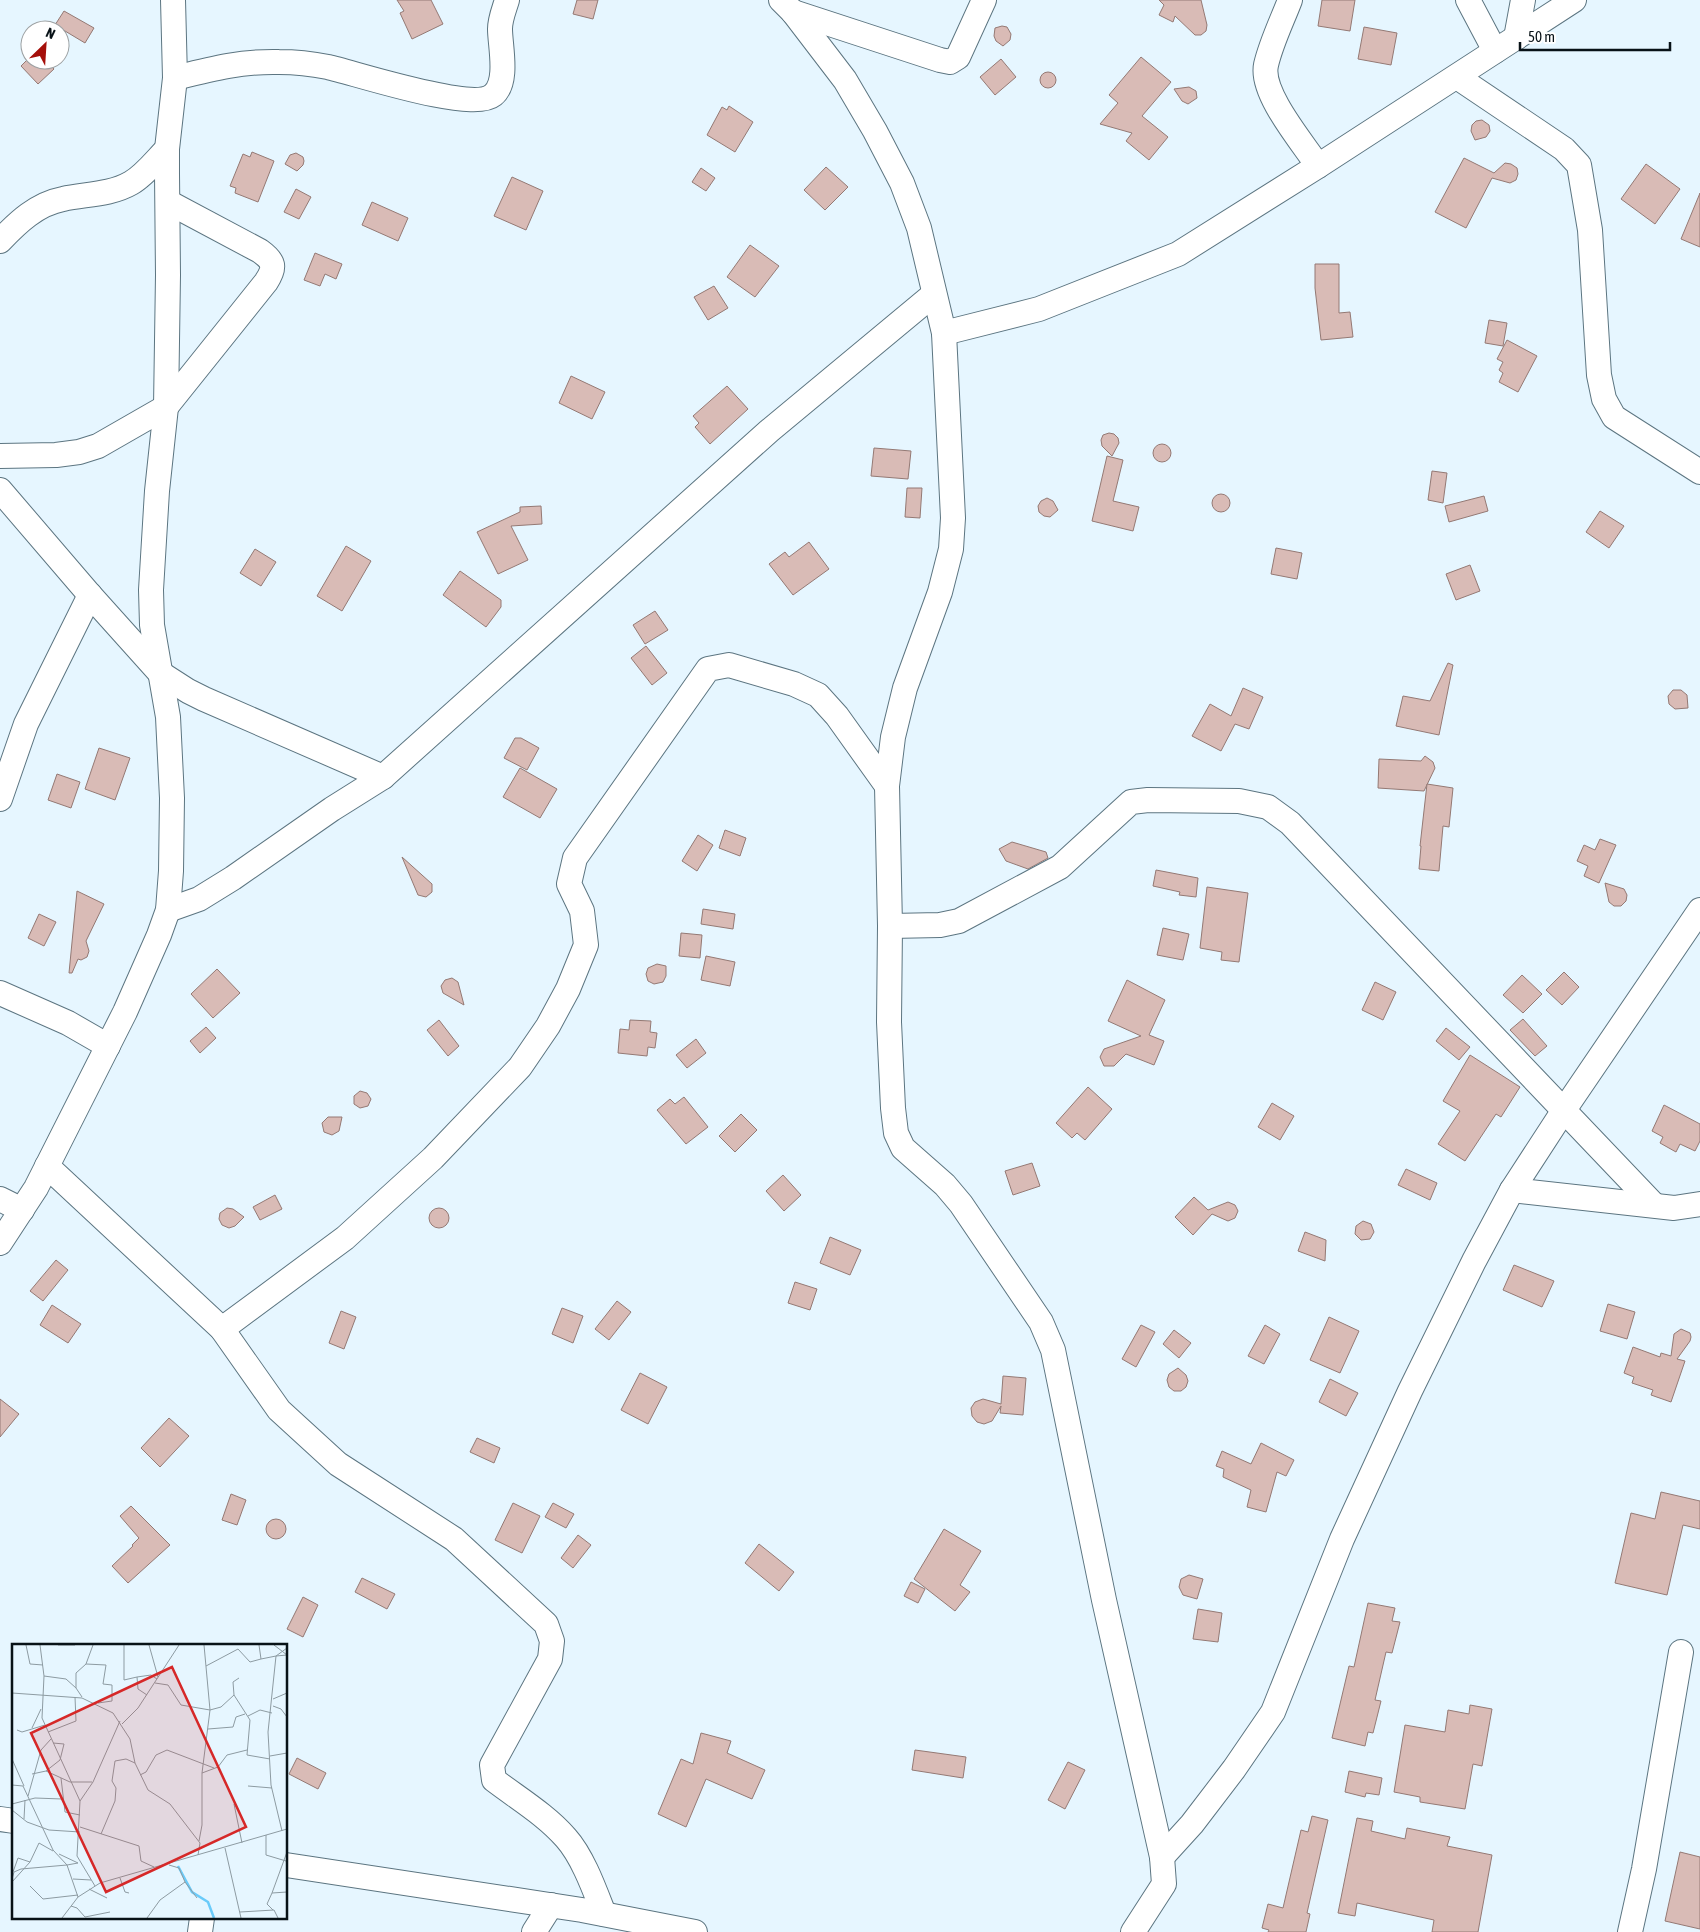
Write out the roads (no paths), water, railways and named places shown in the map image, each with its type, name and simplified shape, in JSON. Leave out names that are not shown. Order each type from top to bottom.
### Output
[{"type":"street","points":[[0,1243],[36,1188],[108,1046],[142,974],[168,910],[171,871],[172,798],[168,717],[152,625],[152,590],[157,492],[166,407],[167,149],[175,78],[173,0]]},
{"type":"street","points":[[175,78],[228,64],[280,62],[326,67],[439,96],[465,100],[484,100],[494,94],[500,85],[502,73],[500,28],[507,0]]},
{"type":"street","points":[[787,6],[950,62],[958,57],[984,0]]},
{"type":"street","points":[[1290,0],[1266,67],[1267,83],[1272,98],[1318,166]]},
{"type":"street","points":[[1468,0],[1495,51]]},
{"type":"street","points":[[1516,38],[1523,0]]},
{"type":"street","points":[[944,333],[1040,309],[1178,254],[1458,77],[1574,0]]},
{"type":"street","points":[[787,6],[845,80],[875,131],[902,183],[920,228],[944,333],[953,518],[951,549],[940,592],[905,688],[893,737],[887,786],[890,926],[889,1022],[893,1108],[896,1133],[903,1148],[944,1185],[961,1204],[1041,1322],[1053,1350],[1104,1600],[1162,1857],[1164,1884],[1134,1932]]},
{"type":"street","points":[[1458,77],[1564,149],[1579,166],[1590,230],[1599,375],[1604,399],[1614,417],[1700,472]]},
{"type":"street","points":[[0,241],[30,213],[44,205],[62,199],[115,190],[131,183],[143,175],[167,149]]},
{"type":"street","points":[[0,456],[56,455],[98,446],[166,407],[266,282],[273,263],[269,257],[260,250],[168,202]]},
{"type":"street","points":[[168,910],[199,899],[216,889],[332,809],[384,777],[769,432],[934,294]]},
{"type":"street","points":[[0,490],[160,673],[204,699],[384,777]]},
{"type":"street","points":[[0,799],[26,724],[90,595]]},
{"type":"street","points":[[222,1329],[345,1238],[433,1158],[520,1067],[552,1019],[568,989],[586,945],[582,911],[569,884],[575,858],[708,670],[729,665],[794,684],[818,695],[837,716],[887,786]]},
{"type":"street","points":[[890,926],[940,925],[959,921],[1060,867],[1131,802],[1148,800],[1239,801],[1268,807],[1290,823],[1654,1205]]},
{"type":"street","points":[[1162,1857],[1192,1824],[1234,1769],[1273,1712],[1342,1538],[1418,1374],[1474,1261],[1512,1190],[1700,910]]},
{"type":"street","points":[[0,993],[68,1023],[108,1046]]},
{"type":"street","points":[[47,1166],[222,1329],[279,1410],[338,1464],[454,1539],[546,1624],[552,1641],[550,1659],[492,1765],[494,1780],[539,1813],[567,1839],[587,1873],[604,1914]]},
{"type":"street","points":[[1512,1190],[1674,1208],[1700,1204]]},
{"type":"street","points":[[0,1199],[22,1210]]},
{"type":"street","points":[[1630,1932],[1644,1869],[1681,1652]]},
{"type":"street","points":[[288,1865],[551,1905],[695,1932]]},
{"type":"street","points":[[534,1932],[551,1905]]}]
